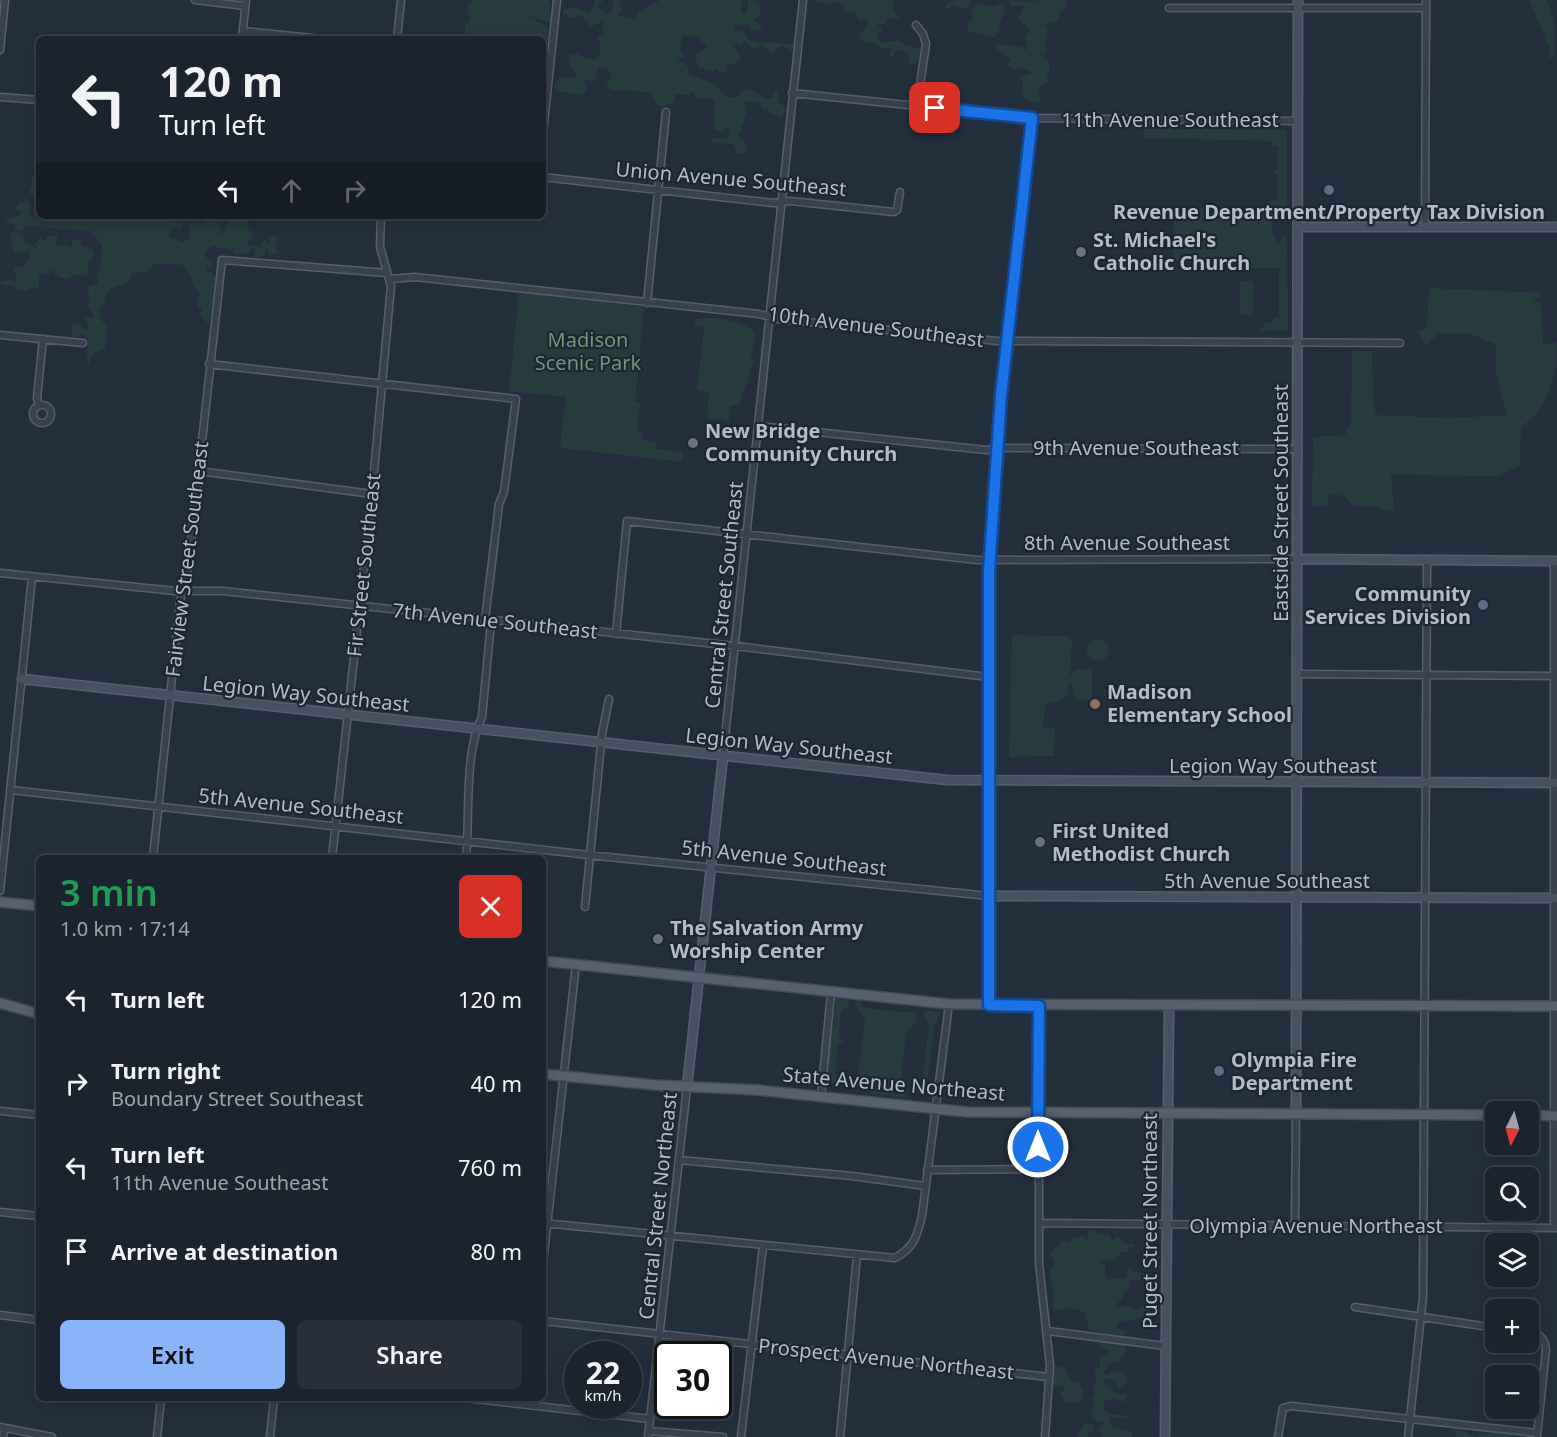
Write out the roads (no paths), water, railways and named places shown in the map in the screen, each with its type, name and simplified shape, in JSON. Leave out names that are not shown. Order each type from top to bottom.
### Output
[{"type":"main road","points":[[0,902],[36,906]]},
{"type":"main road","points":[[546,961],[949,1004],[1556,1006]]},
{"type":"main road","points":[[0,1003],[36,1013]]},
{"type":"main road","name":"State Avenue Northeast","points":[[546,1074],[821,1097],[934,1109],[1038,1113],[1485,1115]]},
{"type":"main road","points":[[1539,1115],[1556,1116]]},
{"type":"street","points":[[0,50],[5,0]]},
{"type":"street","points":[[195,0],[245,3],[242,36]]},
{"type":"street","points":[[397,36],[401,0]]},
{"type":"street","points":[[546,66],[557,0]]},
{"type":"street","name":"Central Street Southeast","points":[[697,978],[759,426],[803,0]]},
{"type":"street","points":[[1169,8],[1298,4],[1426,4],[1425,227]]},
{"type":"street","name":"Eastside Street Southeast","points":[[1296,1114],[1298,4]]},
{"type":"street","points":[[916,25],[923,34],[926,44],[917,106]]},
{"type":"street","points":[[243,31],[292,36]]},
{"type":"street","name":"11th Avenue Southeast","points":[[792,93],[1032,118],[1298,121]]},
{"type":"street","points":[[0,97],[36,100]]},
{"type":"street","points":[[647,303],[666,112]]},
{"type":"street","points":[[989,1005],[990,560],[996,448],[1032,118]]},
{"type":"street","name":"Union Avenue Southeast","points":[[546,177],[658,191],[894,212],[897,210],[900,192]]},
{"type":"street","name":"Fir Street Southeast","points":[[332,855],[382,385],[388,276],[380,247],[381,219]]},
{"type":"street","points":[[1298,227],[1557,227]]},
{"type":"street","name":"Fairview Street Southeast","points":[[153,855],[222,260],[374,271],[388,276]]},
{"type":"street","name":"10th Avenue Southeast","points":[[388,276],[416,277],[1008,341],[1400,343]]},
{"type":"street","points":[[0,335],[83,343]]},
{"type":"street","points":[[39,405],[37,398],[44,339]]},
{"type":"street","points":[[209,364],[516,399],[504,492],[497,514],[482,717],[476,728],[466,855]]},
{"type":"street","name":"9th Avenue Southeast","points":[[759,426],[986,450],[996,448],[1298,448]]},
{"type":"street","points":[[199,471],[372,494]]},
{"type":"street","name":"8th Avenue Southeast","points":[[616,634],[627,521],[990,560],[1556,561]]},
{"type":"street","points":[[1408,1437],[1421,1317],[1424,1227],[1427,561]]},
{"type":"street","points":[[1555,1228],[1556,561]]},
{"type":"street","name":"7th Avenue Southeast","points":[[0,573],[183,591],[223,591],[988,677]]},
{"type":"street","points":[[0,891],[32,577]]},
{"type":"street","points":[[1297,674],[1555,676]]},
{"type":"street","name":"Legion Way Southeast","points":[[22,679],[347,716],[988,782],[1556,783]]},
{"type":"street","points":[[585,907],[601,742],[609,699]]},
{"type":"street","name":"5th Avenue Southeast","points":[[11,790],[589,855],[989,896],[1556,898]]},
{"type":"street","points":[[546,1215],[576,964]]},
{"type":"street","name":"Central Street Northeast","points":[[649,1434],[697,978]]},
{"type":"street","points":[[821,1097],[831,993]]},
{"type":"street","points":[[546,1223],[857,1256],[896,1258],[911,1247],[915,1241],[922,1216],[949,1004]]},
{"type":"street","points":[[1039,1006],[1039,1263],[1048,1332],[1049,1377],[1046,1437]]},
{"type":"street","name":"Puget Street Northeast","points":[[1165,1437],[1169,1006]]},
{"type":"street","points":[[0,1008],[23,1010]]},
{"type":"street","points":[[0,1111],[36,1115]]},
{"type":"street","points":[[1295,1226],[1296,1114]]},
{"type":"street","points":[[679,1160],[852,1176],[926,1186]]},
{"type":"street","points":[[927,1170],[1039,1169]]},
{"type":"street","points":[[0,1212],[36,1216]]},
{"type":"street","name":"Olympia Avenue Northeast","points":[[1039,1223],[1555,1228]]},
{"type":"street","points":[[741,1437],[763,1246]]},
{"type":"street","points":[[840,1437],[857,1256]]},
{"type":"street","points":[[1355,1307],[1485,1326]]},
{"type":"street","points":[[0,1315],[36,1320]]},
{"type":"street","name":"Prospect Avenue Northeast","points":[[546,1321],[1049,1377]]},
{"type":"street","points":[[1048,1332],[1165,1346]]},
{"type":"street","points":[[1278,1437],[1283,1408],[1292,1406],[1410,1418],[1537,1435],[1545,1342],[1539,1336]]},
{"type":"street","points":[[157,1437],[161,1401]]},
{"type":"street","points":[[270,1437],[274,1401]]},
{"type":"street","points":[[528,1401],[650,1419]]},
{"type":"street","points":[[3,1437],[2,1427],[52,1437]]},
{"type":"street","points":[[649,1434],[723,1437]]},
{"type":"place","name":"Revenue Department/Property Tax Division","points":[[1329,190]]},
{"type":"place","name":"St. Michael's Catholic Church","points":[[1081,252]]},
{"type":"place","name":"New Bridge Community Church","points":[[693,443]]},
{"type":"place","name":"Community Services Division","points":[[1483,605]]},
{"type":"place","name":"Madison Elementary School","points":[[1095,704]]},
{"type":"place","name":"First United Methodist Church","points":[[1040,842]]},
{"type":"place","name":"The Salvation Army Worship Center","points":[[658,939]]},
{"type":"place","name":"Olympia Fire Department","points":[[1219,1071]]},
{"type":"park label","name":"Madison Scenic Park","points":[[588,352]]}]
